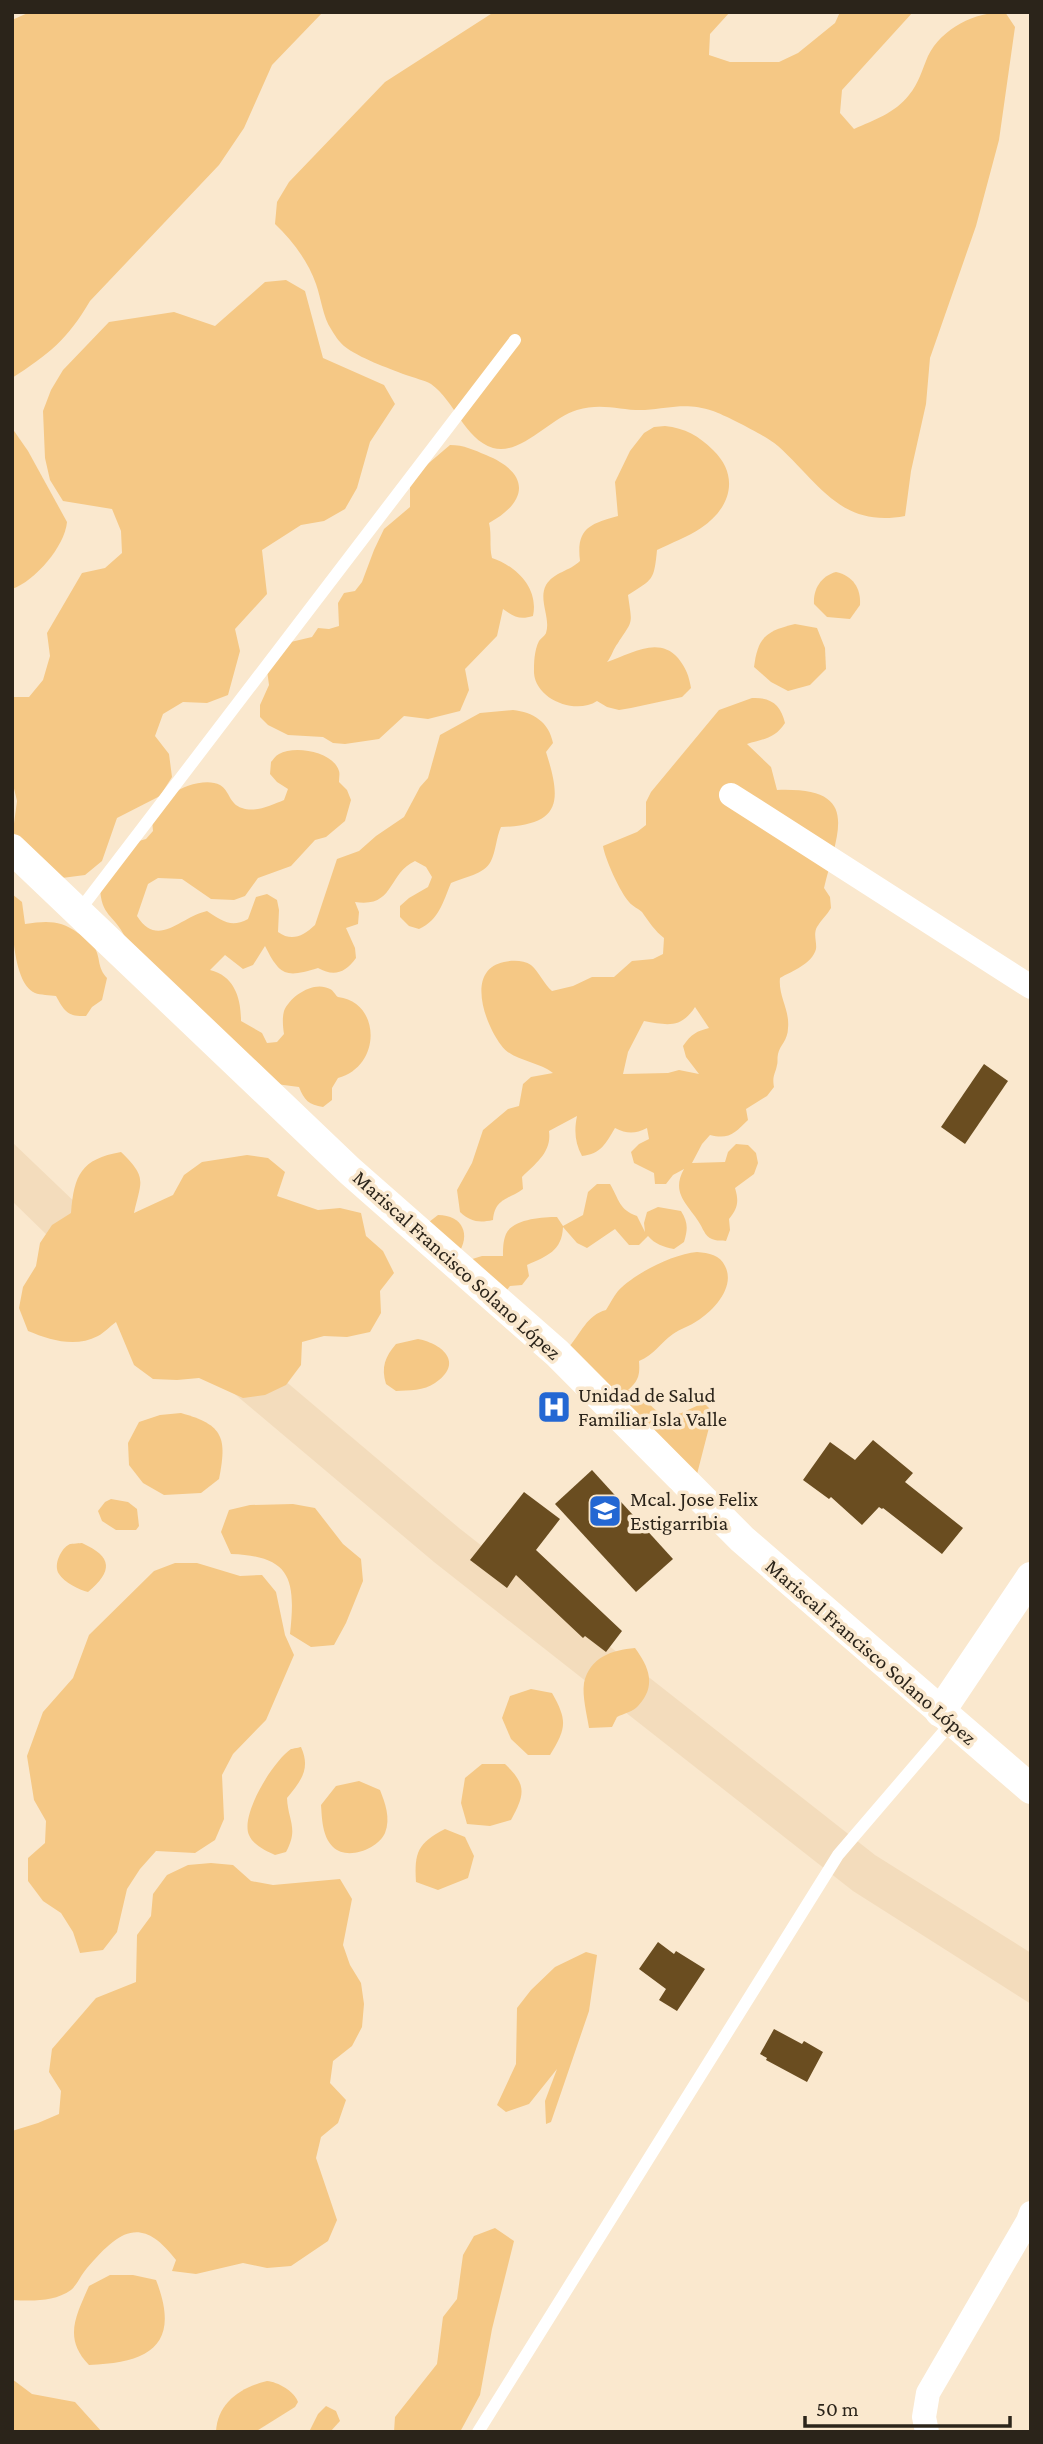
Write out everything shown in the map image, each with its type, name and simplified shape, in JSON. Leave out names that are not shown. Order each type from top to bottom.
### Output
[{"type":"street","points":[[731,795],[1031,987]]},
{"type":"street","name":"Mariscal Francisco Solano López","points":[[12,849],[350,1171],[556,1353],[743,1539],[1031,1789]]},
{"type":"street","points":[[946,1717],[1031,1577]]},
{"type":"street","points":[[927,2432],[924,2417],[928,2393],[1031,2213]]},
{"type":"lane","points":[[79,911],[515,340]]},
{"type":"lane","points":[[478,2432],[838,1855],[946,1717]]},
{"type":"shaded area","points":[[30,12],[323,12],[272,65],[244,128],[219,165],[90,301],[65,336],[47,354],[12,378],[12,20]]},
{"type":"shaded area","points":[[494,12],[730,12],[710,34],[709,55],[730,62],[779,62],[798,53],[835,23],[840,12],[913,12],[842,90],[840,113],[854,129],[897,107],[909,95],[934,46],[951,30],[982,15],[1005,12],[1015,27],[999,140],[976,226],[930,358],[926,404],[911,471],[905,516],[883,518],[848,509],[833,500],[773,442],[704,408],[586,408],[567,414],[514,447],[493,448],[474,437],[447,400],[431,384],[365,359],[338,340],[326,319],[309,267],[275,224],[277,202],[289,182],[385,82]]},
{"type":"shaded area","points":[[286,280],[305,291],[323,358],[384,385],[395,404],[370,442],[357,488],[345,509],[324,521],[301,525],[262,550],[267,594],[235,629],[240,651],[228,695],[207,703],[183,702],[163,714],[155,736],[169,754],[172,777],[160,796],[117,818],[102,861],[85,875],[62,878],[22,851],[13,831],[17,801],[12,780],[12,697],[29,697],[43,680],[50,656],[47,633],[82,573],[105,568],[122,553],[121,531],[112,509],[63,501],[50,480],[45,458],[43,411],[63,370],[109,322],[174,312],[215,326],[265,282]]},
{"type":"shaded area","points":[[665,426],[691,434],[713,450],[727,470],[728,491],[725,501],[711,520],[691,534],[657,550],[651,578],[628,595],[631,621],[607,662],[643,649],[662,648],[670,651],[681,662],[691,688],[682,697],[619,710],[597,701],[579,706],[558,702],[542,691],[536,683],[534,673],[536,649],[547,627],[543,597],[546,585],[553,577],[580,561],[580,541],[587,529],[618,516],[615,482],[630,451],[644,433],[654,427]]},
{"type":"shaded area","points":[[12,428],[28,451],[67,522],[61,541],[47,562],[30,579],[12,589]]},
{"type":"shaded area","points":[[450,445],[469,448],[500,462],[511,470],[517,479],[519,488],[512,506],[489,523],[491,554],[492,558],[517,572],[529,587],[534,606],[533,616],[517,617],[503,609],[497,636],[465,669],[469,690],[460,711],[428,719],[404,716],[379,739],[345,744],[333,743],[323,737],[288,735],[268,725],[260,717],[260,705],[269,685],[266,663],[278,645],[312,637],[318,628],[339,626],[338,603],[344,593],[355,591],[362,582],[384,529],[410,507],[410,484],[416,474]]},
{"type":"shaded area","points":[[836,572],[851,580],[859,593],[860,605],[850,619],[827,617],[814,604],[819,584]]},
{"type":"shaded area","points":[[795,624],[817,628],[825,648],[826,669],[810,685],[788,691],[771,682],[754,667],[758,649],[765,637],[777,629]]},
{"type":"shaded area","points":[[752,698],[774,703],[781,711],[785,723],[773,735],[747,744],[771,767],[777,790],[804,791],[822,796],[833,804],[838,816],[835,848],[824,888],[830,897],[831,908],[816,930],[814,954],[801,967],[780,978],[788,1028],[778,1054],[774,1087],[767,1096],[746,1109],[748,1120],[735,1132],[722,1137],[710,1135],[692,1163],[725,1162],[728,1152],[736,1144],[748,1145],[756,1153],[758,1163],[754,1174],[735,1188],[737,1204],[729,1219],[730,1230],[726,1241],[707,1236],[683,1199],[679,1185],[684,1169],[673,1175],[666,1184],[655,1184],[654,1173],[634,1163],[631,1152],[649,1139],[647,1128],[631,1132],[615,1128],[598,1150],[582,1156],[576,1137],[577,1116],[549,1131],[545,1151],[522,1177],[523,1189],[499,1203],[493,1220],[472,1220],[460,1212],[457,1190],[472,1163],[483,1130],[508,1109],[519,1106],[523,1084],[531,1077],[553,1073],[518,1058],[501,1045],[489,1024],[482,999],[485,975],[492,967],[504,962],[521,961],[531,965],[552,991],[573,986],[592,977],[614,977],[632,961],[653,959],[663,954],[664,938],[625,897],[603,846],[637,832],[646,825],[646,802],[651,792],[719,710]],"holes":[[[695,1007],[709,1028],[694,1034],[683,1046],[686,1057],[699,1074],[679,1070],[668,1073],[623,1074],[628,1052],[644,1021],[673,1024],[684,1019]]]},
{"type":"shaded area","points":[[513,710],[539,719],[551,736],[553,743],[546,752],[554,785],[552,808],[546,816],[536,821],[501,827],[488,866],[479,873],[451,883],[440,910],[431,921],[419,929],[409,926],[400,917],[400,906],[428,887],[432,877],[426,867],[415,861],[399,874],[390,889],[377,900],[355,902],[359,912],[358,924],[346,928],[355,948],[356,958],[343,970],[334,973],[318,968],[298,973],[285,972],[275,964],[265,946],[253,965],[243,969],[225,955],[210,970],[230,982],[238,996],[241,1021],[262,1033],[267,1043],[277,1042],[284,1034],[283,1017],[287,1005],[310,988],[330,989],[338,997],[352,1001],[362,1010],[371,1035],[369,1048],[363,1061],[338,1078],[332,1088],[332,1100],[323,1107],[308,1101],[299,1087],[276,1084],[125,937],[105,910],[100,887],[135,842],[146,839],[153,831],[152,820],[173,794],[189,785],[209,782],[220,785],[234,804],[242,808],[252,810],[269,806],[284,800],[288,789],[270,774],[271,762],[286,751],[303,750],[321,754],[335,764],[339,772],[339,782],[347,790],[351,800],[345,821],[326,837],[315,840],[291,866],[258,878],[245,896],[234,900],[211,899],[182,879],[158,878],[148,884],[137,916],[145,926],[161,931],[207,911],[222,920],[237,923],[248,919],[256,897],[267,894],[277,900],[278,932],[288,937],[302,935],[315,925],[337,859],[359,851],[404,817],[428,778],[440,735],[480,713]]},
{"type":"shaded area","points":[[12,894],[22,902],[25,924],[47,922],[65,926],[85,938],[95,948],[107,978],[102,1000],[92,1007],[86,1016],[71,1014],[64,1009],[56,996],[35,993],[27,986],[17,963]]},
{"type":"shaded area","points":[[12,1142],[81,1208],[459,1528],[875,1855],[1031,1953],[1031,2004],[853,1891],[434,1562],[51,1239],[12,1201]]},
{"type":"shaded area","points":[[121,1152],[139,1174],[140,1186],[134,1213],[173,1195],[184,1175],[202,1162],[247,1155],[268,1158],[285,1172],[277,1196],[318,1210],[340,1208],[361,1213],[366,1236],[383,1251],[394,1273],[380,1291],[381,1313],[370,1332],[347,1337],[324,1336],[302,1342],[301,1365],[286,1385],[265,1395],[243,1398],[199,1378],[153,1379],[134,1365],[116,1322],[98,1336],[80,1342],[54,1340],[28,1331],[19,1308],[23,1287],[36,1266],[40,1243],[52,1225],[71,1213],[74,1188],[88,1164]]},
{"type":"shaded area","points":[[597,1184],[610,1184],[620,1203],[626,1211],[637,1216],[645,1232],[647,1212],[658,1207],[681,1211],[687,1226],[684,1242],[674,1249],[660,1245],[648,1236],[639,1245],[629,1245],[615,1229],[587,1248],[577,1243],[563,1227],[560,1242],[552,1252],[527,1265],[529,1276],[522,1285],[510,1286],[503,1295],[469,1260],[482,1256],[503,1256],[506,1234],[521,1222],[557,1217],[563,1226],[583,1215],[588,1192]]},
{"type":"shaded area","points":[[438,1215],[453,1218],[462,1227],[464,1240],[458,1254],[429,1222]]},
{"type":"shaded area","points":[[697,1252],[714,1255],[723,1262],[728,1282],[721,1298],[703,1317],[673,1334],[649,1356],[639,1361],[638,1377],[628,1390],[639,1394],[662,1414],[677,1414],[705,1404],[713,1412],[696,1478],[569,1347],[589,1320],[606,1310],[625,1284],[666,1260]]},
{"type":"shaded area","points":[[418,1339],[442,1350],[449,1362],[448,1369],[444,1376],[431,1386],[396,1391],[386,1384],[384,1367],[389,1353],[396,1344]]},
{"type":"shaded area","points":[[181,1413],[206,1423],[219,1435],[222,1453],[219,1479],[201,1493],[164,1495],[143,1483],[129,1465],[128,1443],[139,1422],[160,1415]]},
{"type":"shaded area","points":[[111,1499],[128,1502],[137,1509],[139,1526],[136,1530],[116,1530],[102,1521],[98,1511]]},
{"type":"shaded area","points":[[293,1504],[315,1508],[343,1544],[361,1559],[363,1581],[334,1645],[311,1647],[290,1634],[292,1599],[285,1574],[278,1566],[266,1560],[231,1554],[221,1532],[229,1510],[250,1505]]},
{"type":"shaded area","points":[[82,1543],[100,1554],[106,1565],[102,1577],[88,1592],[68,1583],[57,1570],[57,1562],[64,1549],[70,1544]]},
{"type":"shaded area","points":[[175,1563],[197,1563],[240,1576],[262,1575],[276,1592],[285,1635],[294,1655],[266,1720],[233,1754],[222,1775],[224,1819],[215,1840],[195,1853],[156,1851],[127,1889],[117,1932],[103,1950],[80,1953],[73,1932],[61,1913],[43,1901],[28,1881],[28,1858],[45,1843],[46,1821],[34,1800],[27,1756],[43,1712],[73,1678],[89,1635],[154,1571]]},
{"type":"shaded area","points":[[635,1648],[649,1677],[648,1691],[644,1699],[634,1709],[617,1717],[612,1727],[589,1728],[584,1683],[591,1667],[603,1656]]},
{"type":"shaded area","points":[[531,1689],[552,1693],[561,1711],[562,1731],[550,1755],[528,1755],[511,1739],[502,1718],[510,1696]]},
{"type":"shaded area","points":[[301,1747],[305,1768],[287,1798],[292,1837],[286,1852],[275,1855],[251,1839],[247,1826],[249,1815],[267,1776],[291,1749]]},
{"type":"shaded area","points":[[482,1764],[505,1764],[517,1778],[522,1790],[511,1820],[490,1826],[467,1824],[461,1803],[465,1778]]},
{"type":"shaded area","points":[[359,1781],[380,1790],[387,1811],[387,1827],[376,1844],[362,1851],[346,1853],[333,1847],[327,1838],[321,1805],[336,1786]]},
{"type":"shaded area","points":[[445,1829],[465,1837],[474,1856],[468,1878],[438,1890],[416,1882],[416,1863],[423,1844]]},
{"type":"shaded area","points":[[188,1865],[233,1865],[251,1881],[273,1885],[340,1879],[352,1899],[343,1945],[350,1965],[361,1983],[364,2004],[362,2027],[352,2046],[333,2061],[330,2083],[346,2100],[338,2123],[321,2137],[316,2158],[337,2220],[328,2241],[291,2266],[267,2268],[243,2263],[196,2274],[172,2271],[176,2260],[163,2246],[152,2237],[130,2233],[109,2245],[87,2268],[73,2288],[64,2294],[43,2300],[12,2300],[12,2131],[59,2114],[61,2091],[49,2072],[52,2049],[96,1998],[136,1982],[137,1935],[151,1916],[153,1894],[167,1875]]},
{"type":"shaded area","points":[[586,1952],[597,1955],[589,2011],[551,2122],[546,2124],[545,2101],[557,2069],[529,2104],[506,2112],[497,2105],[516,2064],[517,2008],[555,1967]]},
{"type":"shaded area","points":[[495,2228],[514,2241],[492,2329],[480,2395],[460,2432],[394,2432],[395,2417],[437,2364],[443,2317],[457,2299],[463,2255],[474,2236]]},
{"type":"shaded area","points":[[110,2275],[133,2275],[156,2280],[165,2320],[162,2334],[155,2346],[144,2354],[129,2360],[89,2365],[76,2345],[76,2317],[89,2286]]},
{"type":"shaded area","points":[[12,2379],[32,2394],[75,2402],[102,2432],[12,2432]]},
{"type":"shaded area","points":[[267,2381],[281,2385],[289,2391],[298,2402],[295,2407],[255,2432],[216,2432],[221,2413],[232,2398],[248,2387]]},
{"type":"shaded area","points":[[326,2406],[336,2411],[340,2421],[330,2432],[309,2432],[318,2414]]},
{"type":"building","points":[[984,1064],[1008,1081],[965,1144],[941,1127]]},
{"type":"building","points":[[873,1440],[913,1473],[905,1482],[963,1528],[942,1554],[883,1508],[879,1507],[862,1525],[831,1497],[829,1499],[803,1480],[830,1442],[855,1460]]},
{"type":"building","points":[[592,1470],[673,1559],[636,1592],[555,1504]]},
{"type":"building","points":[[524,1492],[560,1519],[536,1550],[622,1631],[606,1652],[585,1636],[583,1638],[516,1575],[507,1588],[470,1560]]},
{"type":"building","points":[[658,1942],[674,1954],[676,1951],[705,1969],[677,2011],[659,2000],[666,1989],[639,1969]]},
{"type":"building","points":[[774,2029],[823,2052],[807,2082],[760,2054]]},
{"type":"place","name":"Unidad de Salud Familiar Isla Valle","points":[[554,1407]]},
{"type":"place","name":"Mcal. Jose Felix Estigarribia","points":[[605,1511]]}]
